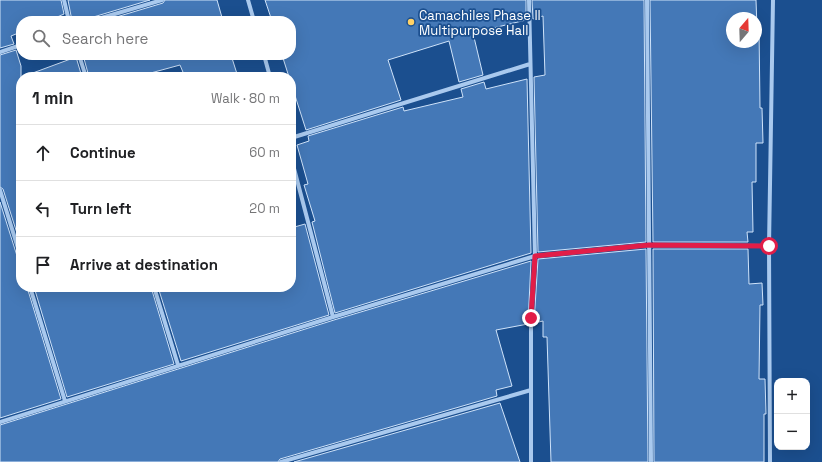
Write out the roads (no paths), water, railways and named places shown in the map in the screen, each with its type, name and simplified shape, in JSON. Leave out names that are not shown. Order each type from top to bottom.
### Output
[{"type":"street","points":[[64,0],[68,16]]},
{"type":"street","points":[[108,16],[162,0]]},
{"type":"street","points":[[248,0],[253,16]]},
{"type":"street","points":[[528,0],[535,256],[531,318],[531,462]]},
{"type":"street","points":[[647,0],[651,462]]},
{"type":"street","points":[[770,462],[769,246],[773,0]]},
{"type":"street","points":[[0,52],[16,47]]},
{"type":"street","points":[[81,60],[84,72]]},
{"type":"street","points":[[265,60],[269,72]]},
{"type":"street","points":[[296,136],[530,64]]},
{"type":"street","points":[[296,176],[333,317]]},
{"type":"street","points":[[0,190],[16,242]]},
{"type":"street","points":[[0,422],[178,365],[535,256],[649,245],[769,246]]},
{"type":"street","points":[[32,292],[65,401]]},
{"type":"street","points":[[156,292],[178,365]]},
{"type":"street","points":[[281,462],[531,390]]},
{"type":"place","name":"Camachiles Phase II Multipurpose Hall","points":[[411,22]]}]
